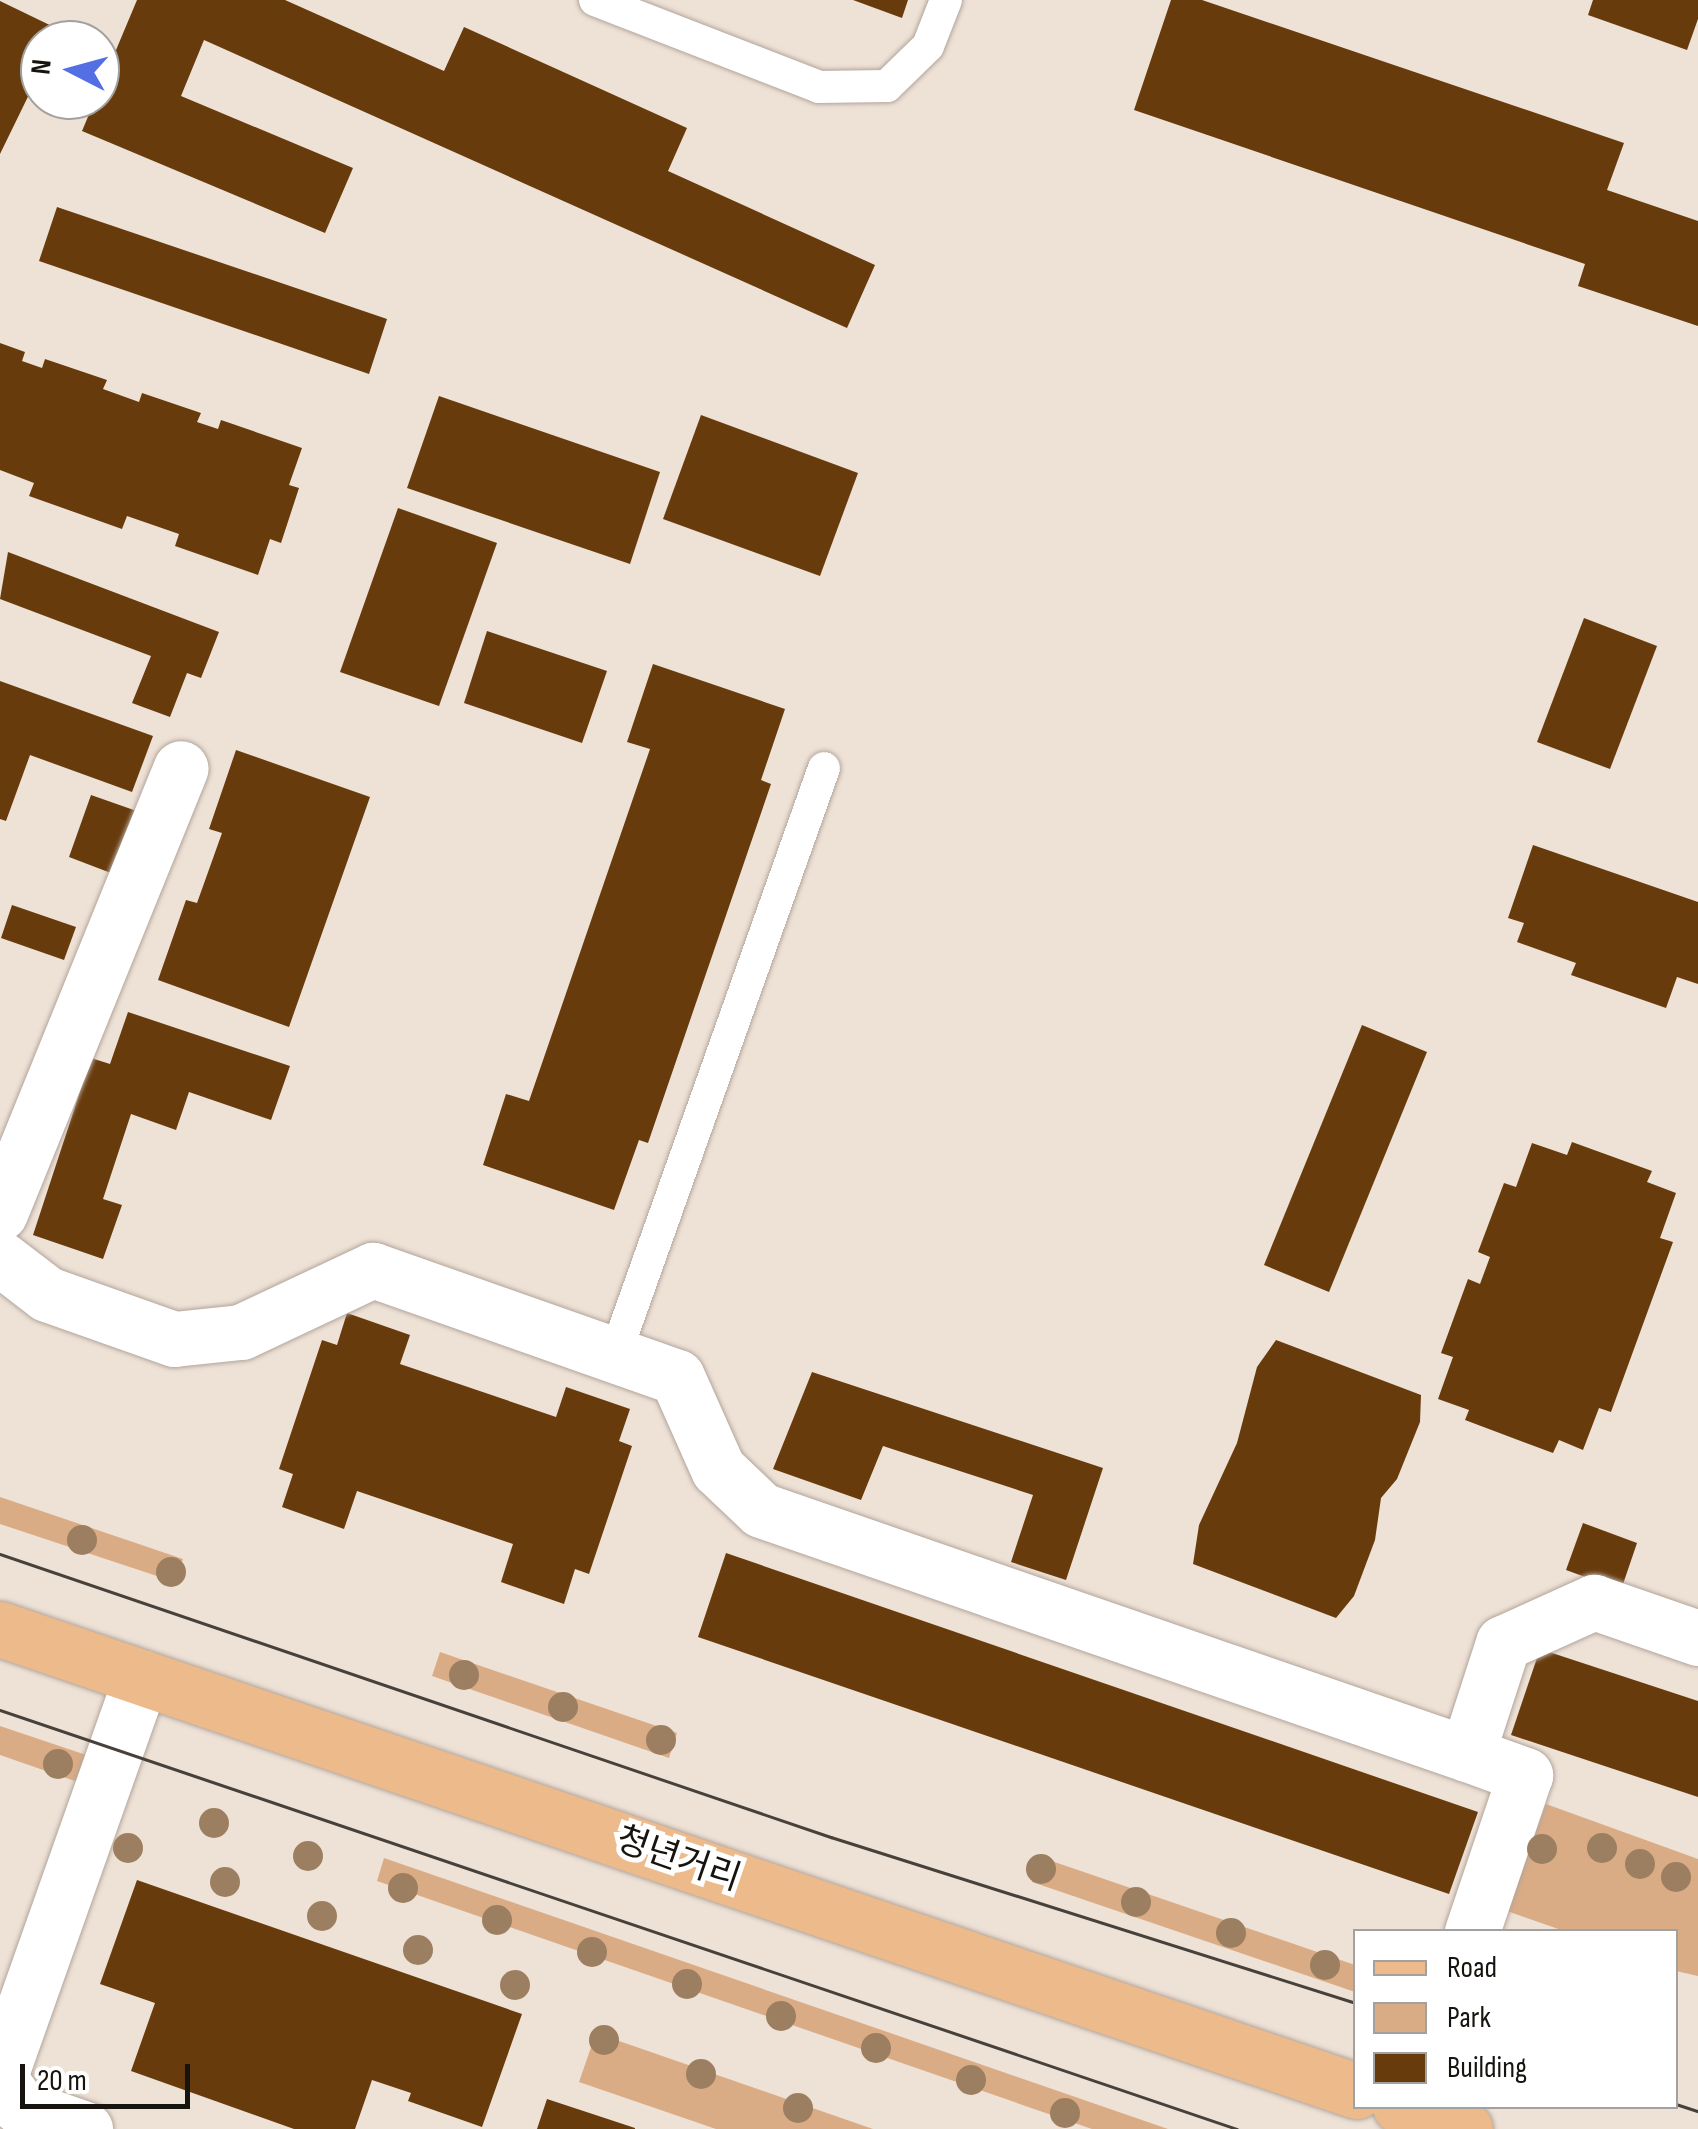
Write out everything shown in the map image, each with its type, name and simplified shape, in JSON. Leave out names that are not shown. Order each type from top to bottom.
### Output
[{"type":"main road","name":"청년거리","points":[[0,1628],[1353,2091]]},
{"type":"main road","points":[[1409,2109],[1466,2129]]},
{"type":"street","points":[[0,1213],[181,768]]},
{"type":"street","points":[[0,1258],[48,1294],[174,1339],[242,1332],[372,1270],[677,1378],[718,1469],[761,1510],[1526,1775],[1473,1929]]},
{"type":"street","points":[[1467,1754],[1503,1643],[1594,1602],[1698,1638]]},
{"type":"street","points":[[85,2129],[19,2106],[0,2077],[141,1677]]},
{"type":"lane","points":[[596,0],[818,87],[887,86],[928,46],[946,0]]},
{"type":"lane","points":[[615,1355],[824,768]]},
{"type":"green space","points":[[0,1497],[183,1559],[175,1582],[0,1524]]},
{"type":"green space","points":[[440,1652],[677,1733],[669,1758],[432,1676]]},
{"type":"green space","points":[[0,1726],[104,1761],[95,1788],[0,1755]]},
{"type":"green space","points":[[1546,1804],[1698,1859],[1698,1976],[1678,1971],[1678,1929],[1558,1929],[1507,1911]]},
{"type":"green space","points":[[1040,1857],[1353,1964],[1353,1991],[1032,1882]]},
{"type":"green space","points":[[384,1858],[1168,2129],[1092,2129],[377,1881]]},
{"type":"green space","points":[[596,2033],[873,2129],[716,2129],[579,2082]]},
{"type":"building","points":[[137,0],[285,0],[444,71],[464,27],[687,128],[668,171],[875,265],[847,328],[204,40],[181,96],[353,168],[325,233],[82,131],[87,120],[120,120],[120,40]]},
{"type":"building","points":[[853,0],[908,0],[902,18]]},
{"type":"building","points":[[1171,0],[1202,0],[1624,143],[1607,190],[1698,221],[1698,326],[1578,286],[1585,264],[1134,110]]},
{"type":"building","points":[[1593,0],[1698,0],[1698,19],[1687,50],[1588,15]]},
{"type":"building","points":[[0,1],[39,20],[20,20],[20,113],[0,154]]},
{"type":"building","points":[[57,207],[387,319],[369,374],[39,261]]},
{"type":"building","points":[[0,343],[25,352],[22,361],[42,368],[45,359],[107,380],[103,389],[139,402],[142,393],[201,413],[197,422],[218,429],[221,420],[302,448],[289,485],[299,488],[281,543],[270,539],[258,575],[175,546],[179,534],[127,516],[122,529],[29,496],[34,483],[0,470]]},
{"type":"building","points":[[439,396],[660,472],[630,564],[407,488]]},
{"type":"building","points":[[701,415],[858,473],[820,576],[663,519]]},
{"type":"building","points":[[398,508],[497,543],[439,706],[340,672]]},
{"type":"building","points":[[8,552],[219,632],[201,678],[187,673],[170,717],[132,703],[151,656],[0,599]]},
{"type":"building","points":[[1584,618],[1657,646],[1610,769],[1537,742]]},
{"type":"building","points":[[487,631],[607,671],[582,743],[464,703]]},
{"type":"building","points":[[653,664],[785,709],[761,780],[771,784],[648,1143],[639,1140],[614,1210],[483,1165],[506,1094],[529,1101],[650,749],[627,742]]},
{"type":"building","points":[[0,681],[153,736],[132,792],[30,755],[6,821],[0,819]]},
{"type":"building","points":[[236,750],[370,797],[289,1027],[158,980],[186,900],[197,903],[222,833],[209,829]]},
{"type":"building","points":[[91,795],[148,815],[124,878],[69,857]]},
{"type":"building","points":[[1533,845],[1698,902],[1698,984],[1677,977],[1666,1008],[1571,975],[1576,963],[1517,942],[1524,923],[1508,918]]},
{"type":"building","points":[[12,905],[76,927],[64,960],[1,938]]},
{"type":"building","points":[[128,1012],[290,1066],[271,1120],[189,1092],[176,1130],[131,1114],[103,1199],[122,1205],[103,1259],[33,1235],[91,1058],[110,1064]]},
{"type":"building","points":[[1362,1025],[1427,1052],[1329,1292],[1264,1265]]},
{"type":"building","points":[[1572,1142],[1652,1171],[1647,1182],[1676,1193],[1660,1238],[1673,1242],[1611,1412],[1599,1408],[1583,1450],[1559,1440],[1553,1453],[1465,1420],[1469,1410],[1438,1399],[1453,1357],[1441,1353],[1468,1279],[1480,1284],[1490,1257],[1478,1252],[1504,1183],[1516,1187],[1532,1143],[1567,1155]]},
{"type":"building","points":[[347,1313],[410,1335],[400,1364],[556,1417],[566,1387],[630,1409],[619,1441],[632,1446],[589,1574],[575,1569],[564,1604],[501,1582],[513,1544],[357,1491],[344,1529],[282,1507],[293,1474],[279,1469],[322,1340],[337,1345]]},
{"type":"building","points":[[1276,1340],[1421,1395],[1420,1422],[1397,1479],[1381,1498],[1375,1540],[1354,1596],[1336,1618],[1193,1564],[1199,1525],[1237,1443],[1257,1367]]},
{"type":"building","points":[[812,1372],[1103,1468],[1066,1580],[1011,1562],[1033,1495],[883,1446],[861,1500],[773,1469]]},
{"type":"building","points":[[1583,1523],[1637,1543],[1621,1590],[1566,1570]]},
{"type":"building","points":[[726,1553],[1478,1812],[1449,1894],[698,1637]]},
{"type":"building","points":[[1540,1649],[1698,1701],[1698,1797],[1511,1735]]},
{"type":"building","points":[[137,1880],[522,2014],[482,2127],[408,2101],[411,2093],[372,2080],[355,2129],[294,2129],[131,2071],[155,2003],[100,1984]]},
{"type":"building","points":[[547,2099],[635,2128],[635,2129],[537,2129]]},
{"type":"tram line","points":[[0,1554],[831,1837],[1353,2002]]},
{"type":"tram line","points":[[0,1710],[1237,2129]]},
{"type":"tram line","points":[[1678,2105],[1698,2111]]}]
